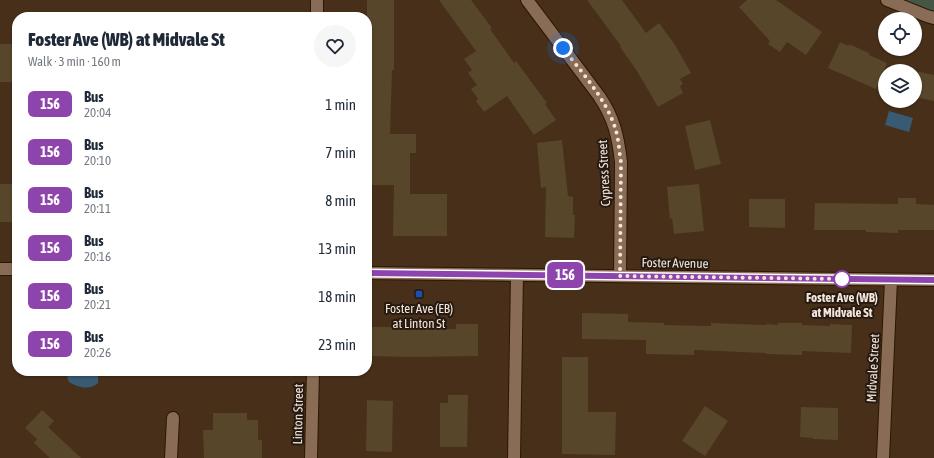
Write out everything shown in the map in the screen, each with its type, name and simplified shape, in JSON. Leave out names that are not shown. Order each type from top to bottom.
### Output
[{"type":"street","points":[[317,0],[317,12]]},
{"type":"street","name":"Cypress Street","points":[[527,0],[599,96],[616,131],[621,162],[620,276]]},
{"type":"street","points":[[887,0],[934,18]]},
{"type":"street","points":[[0,269],[12,269]]},
{"type":"street","name":"Foster Avenue","points":[[372,273],[934,280]]},
{"type":"street","points":[[514,458],[517,275]]},
{"type":"street","name":"Midvale Street","points":[[883,458],[891,280]]},
{"type":"street","name":"Linton Street","points":[[311,458],[313,376]]},
{"type":"street","points":[[171,458],[173,418]]},
{"type":"green space","points":[[887,0],[934,0],[934,18],[922,13],[922,12]]},
{"type":"water","points":[[889,111],[913,118],[909,132],[885,125]]},
{"type":"water","points":[[98,376],[98,383],[87,388],[69,382],[68,377]]},
{"type":"building","points":[[367,0],[394,0],[394,70],[392,70],[390,134],[416,134],[416,153],[410,153],[410,194],[447,194],[447,236],[393,236],[394,185],[372,185],[372,12],[367,12]]},
{"type":"building","points":[[439,0],[471,0],[492,28],[490,29],[514,63],[516,61],[547,103],[545,104],[556,120],[534,135],[507,96],[484,112],[476,101],[478,99],[471,89],[477,85],[468,73],[472,70],[464,59],[476,51]]},
{"type":"building","points":[[587,0],[622,0],[646,33],[659,23],[675,45],[691,73],[680,79],[683,84],[680,86],[683,93],[658,107],[637,71],[620,47],[621,46]]},
{"type":"building","points":[[747,0],[776,0],[822,32],[806,55],[787,42],[780,52],[768,44],[770,41],[739,7]]},
{"type":"building","points":[[840,42],[849,46],[849,44],[887,63],[878,64],[878,84],[876,89],[828,68]]},
{"type":"building","points":[[0,44],[12,44],[12,82],[0,82]]},
{"type":"building","points":[[922,72],[934,75],[934,101],[922,98]]},
{"type":"building","points":[[710,120],[721,164],[695,170],[685,126]]},
{"type":"building","points":[[562,140],[568,196],[573,197],[573,215],[575,215],[574,238],[545,237],[546,187],[541,188],[537,143]]},
{"type":"building","points":[[0,184],[12,184],[12,222],[0,222]]},
{"type":"building","points":[[699,184],[704,231],[674,234],[672,218],[670,219],[667,187]]},
{"type":"building","points":[[898,198],[916,198],[916,204],[934,205],[934,230],[898,230],[898,233],[866,232],[866,230],[814,230],[815,203],[898,204]]},
{"type":"building","points":[[749,199],[785,199],[785,228],[749,227]]},
{"type":"building","points":[[582,313],[628,314],[628,322],[664,323],[664,325],[711,326],[711,323],[778,325],[778,323],[802,323],[802,325],[852,325],[851,353],[802,351],[802,355],[694,350],[694,355],[646,354],[646,340],[582,339]]},
{"type":"building","points":[[395,321],[412,321],[412,329],[456,329],[456,324],[478,324],[478,356],[372,356],[372,327],[395,327]]},
{"type":"building","points":[[562,357],[588,357],[588,412],[616,412],[615,455],[562,454]]},
{"type":"building","points":[[448,395],[468,395],[467,447],[440,447],[440,403],[448,403]]},
{"type":"building","points":[[367,400],[393,401],[392,452],[366,451]]},
{"type":"building","points":[[705,406],[728,421],[705,456],[682,441]]},
{"type":"building","points":[[801,407],[838,408],[838,440],[800,437]]},
{"type":"building","points":[[42,410],[54,421],[48,427],[81,458],[50,458],[34,443],[37,439],[25,428]]},
{"type":"building","points":[[213,413],[247,413],[247,420],[258,420],[258,440],[262,440],[262,458],[204,458],[203,430],[213,430]]},
{"type":"bus line","name":"156","points":[[372,273],[934,280]]},
{"type":"place","name":"Foster Ave (WB) at Midvale St","points":[[842,279]]},
{"type":"place","name":"Foster Ave (EB) at Linton St","points":[[419,294]]},
{"type":"route","points":[[563,48],[606,106],[616,131],[621,162],[620,276],[842,279]]}]
